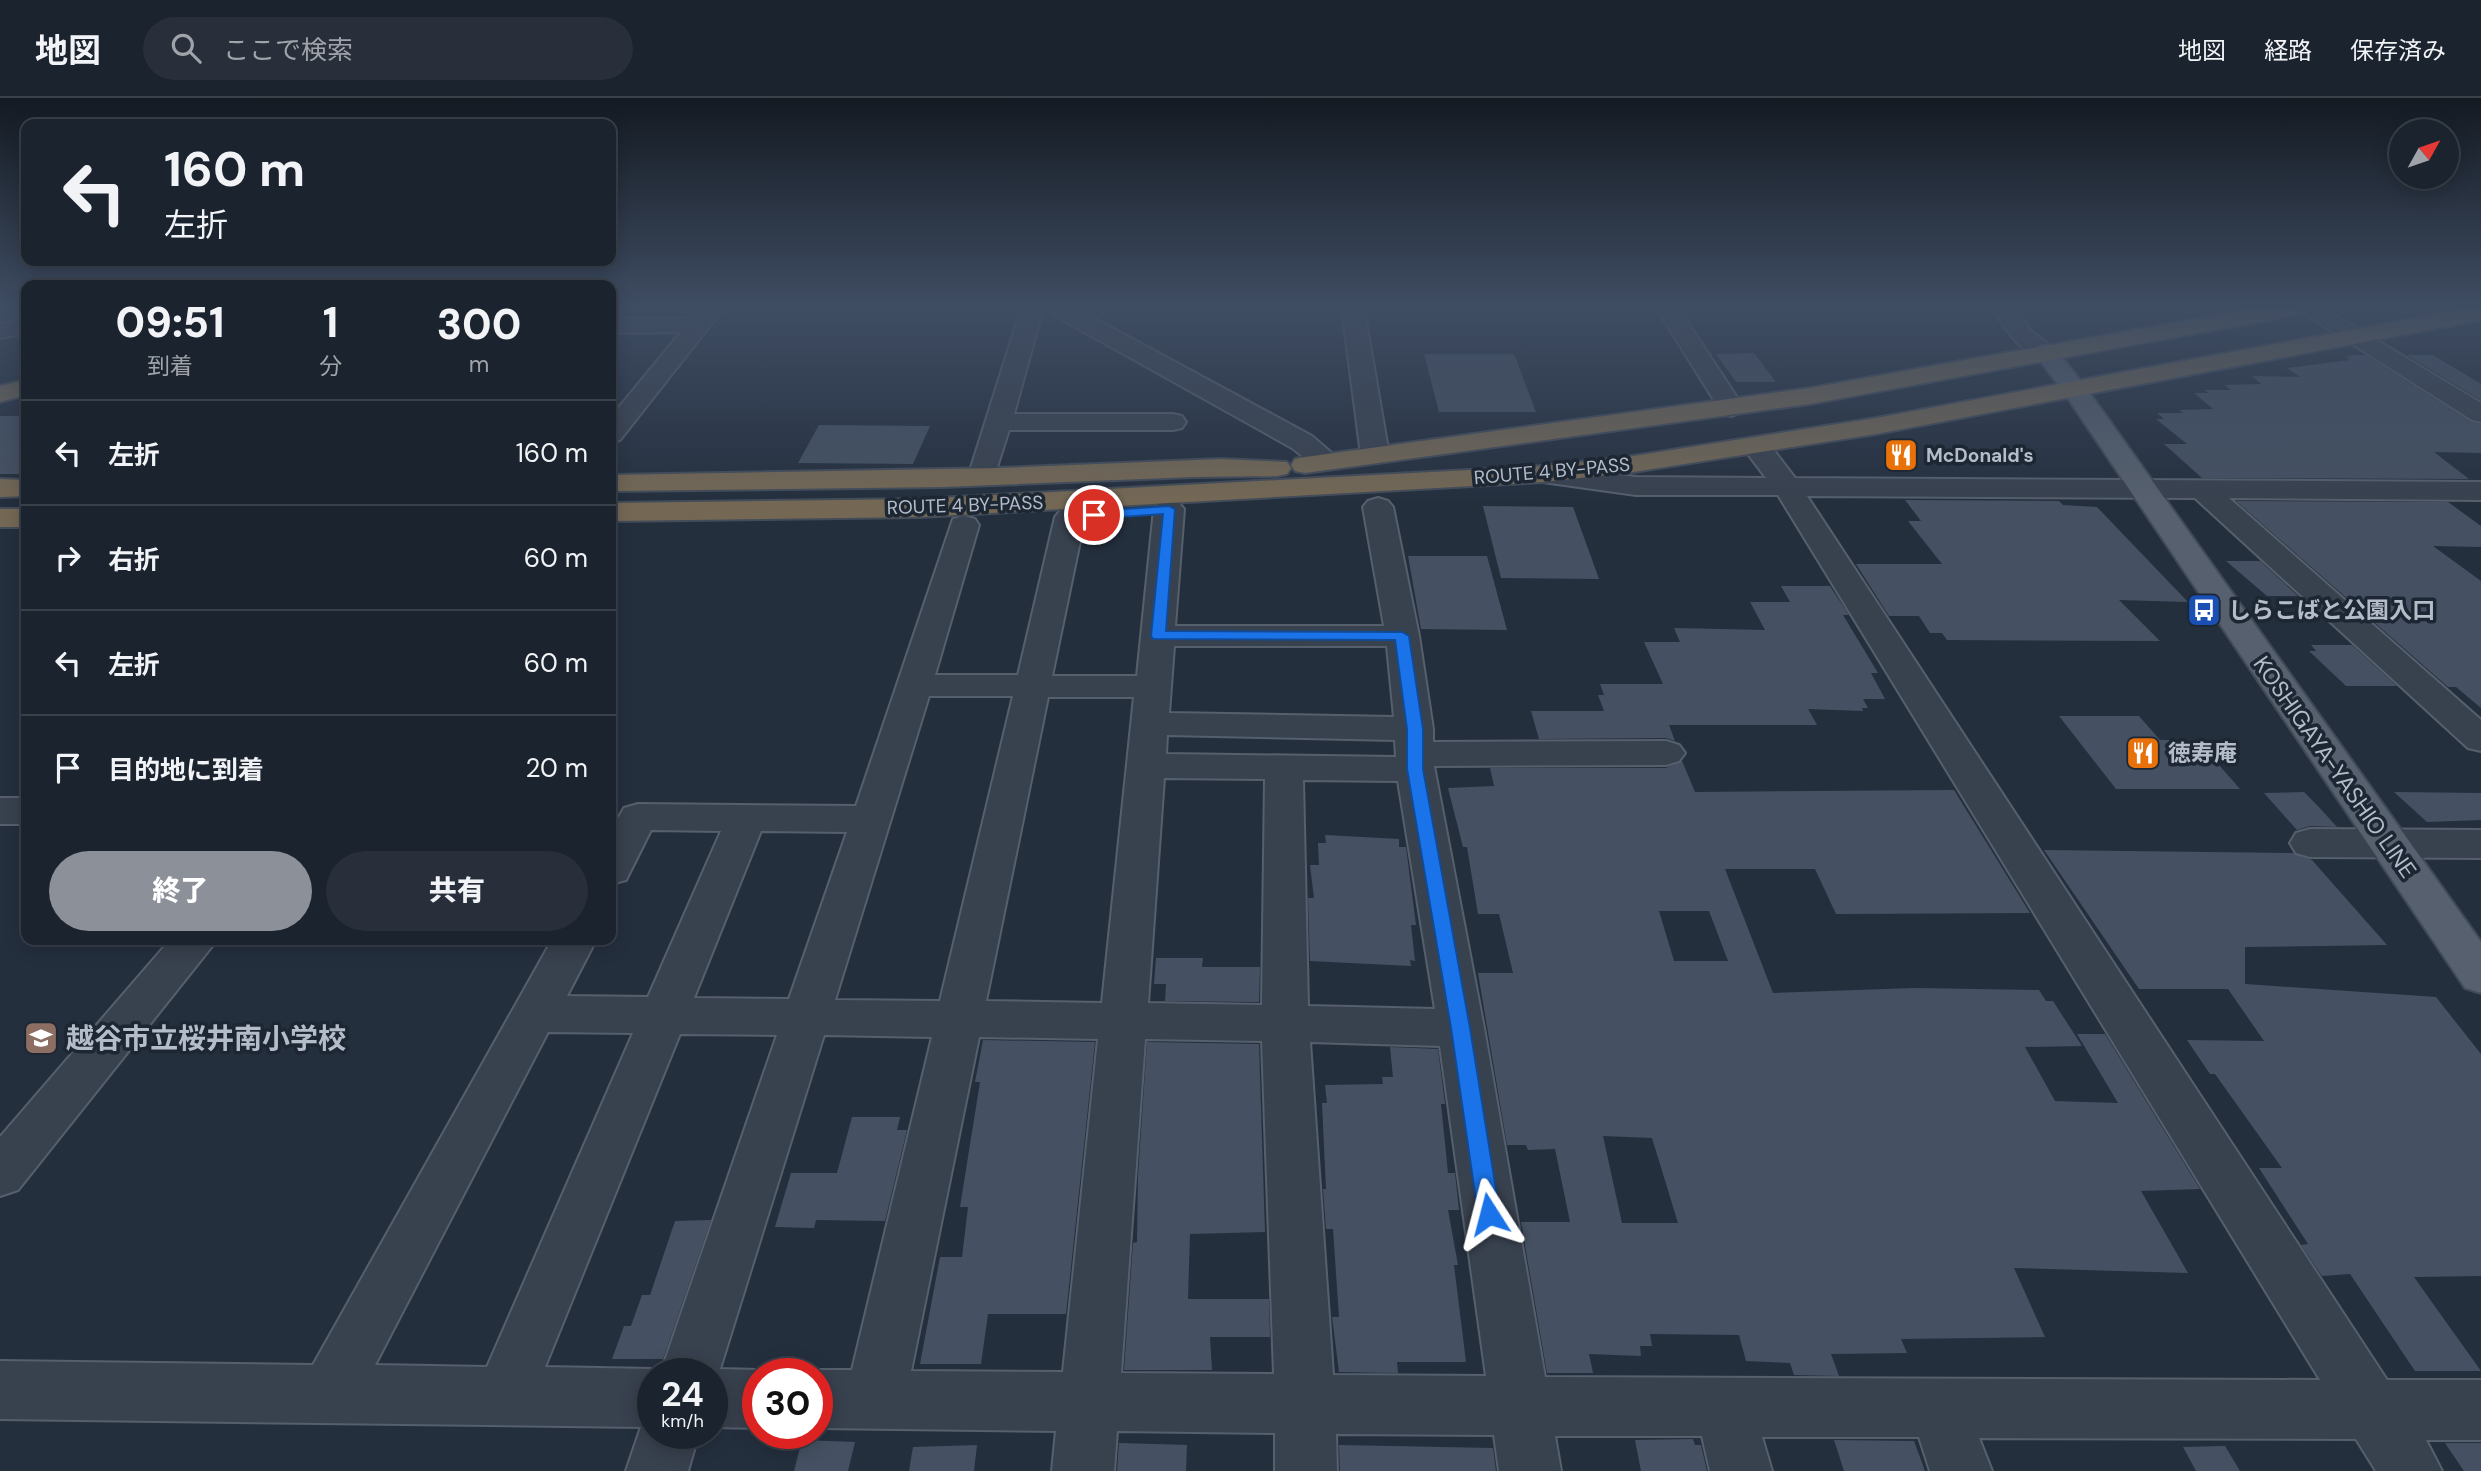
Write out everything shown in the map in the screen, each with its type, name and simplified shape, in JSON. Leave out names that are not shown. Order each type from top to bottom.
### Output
[{"type":"highway","name":"ROUTE 4 BY-PASS","points":[[616,498],[926,494],[1052,488],[1282,468],[1731,408],[1923,373]]},
{"type":"highway","name":"ROUTE 4 BY-PASS","points":[[616,512],[920,508],[1371,496],[1627,466],[1756,446],[2165,373]]},
{"type":"highway","points":[[1567,431],[1625,432],[1804,409],[1927,404],[2040,386],[2076,390]]},
{"type":"highway","points":[[0,394],[21,389]]},
{"type":"highway","points":[[616,483],[982,477],[1215,466],[1282,468]]},
{"type":"highway","points":[[0,488],[21,488]]},
{"type":"highway","points":[[616,529],[964,525],[1169,509],[1321,493],[1371,496]]},
{"type":"highway","points":[[0,504],[21,503]]},
{"type":"highway","points":[[0,518],[21,518]]},
{"type":"highway","points":[[0,535],[21,534]]},
{"type":"main road","name":"KOSHIGAYA-YASHIO LINE","points":[[2063,373],[2481,976]]},
{"type":"street","points":[[616,428],[660,373]]},
{"type":"street","points":[[982,477],[1013,373]]},
{"type":"street","points":[[1177,373],[1302,442],[1328,462]]},
{"type":"street","points":[[1363,373],[1375,456]]},
{"type":"street","points":[[1709,373],[1731,408]]},
{"type":"street","points":[[2414,373],[2481,414]]},
{"type":"street","points":[[998,422],[1173,422]]},
{"type":"street","points":[[1756,446],[1788,488],[2411,1471]]},
{"type":"street","points":[[1543,474],[1636,486],[2481,491]]},
{"type":"street","points":[[2446,490],[2481,515]]},
{"type":"street","points":[[2204,491],[2481,740]]},
{"type":"street","points":[[1371,496],[1402,636],[1415,751],[1530,1471]]},
{"type":"street","points":[[1083,1471],[1169,509]]},
{"type":"street","points":[[875,1400],[1070,517]]},
{"type":"street","points":[[694,1358],[915,685],[964,525]]},
{"type":"street","points":[[1158,636],[1402,636]]},
{"type":"street","points":[[915,685],[1032,686],[1284,768],[1415,751]]},
{"type":"street","points":[[1151,726],[1415,751],[1666,753]]},
{"type":"street","points":[[1284,768],[1285,1023],[1305,1404],[1306,1471]]},
{"type":"street","points":[[0,811],[21,811]]},
{"type":"street","points":[[616,860],[638,817],[871,819]]},
{"type":"street","points":[[504,1396],[747,817]]},
{"type":"street","points":[[2310,843],[2481,844]]},
{"type":"street","points":[[0,1174],[191,945]]},
{"type":"street","points":[[329,1394],[571,945]]},
{"type":"street","points":[[536,1014],[1285,1023],[1461,1028]]},
{"type":"street","points":[[0,1390],[637,1398]]},
{"type":"street","points":[[833,1399],[1519,1406],[2481,1410]]},
{"type":"street","points":[[1724,1406],[1741,1471]]},
{"type":"street","points":[[1938,1407],[1961,1471]]},
{"type":"street","points":[[657,1471],[664,1449]]},
{"type":"building","points":[[1429,373],[1521,373],[1536,412],[1439,412]]},
{"type":"building","points":[[1730,373],[1769,373],[1776,382],[1736,382]]},
{"type":"building","points":[[2294,373],[2394,373],[2471,422],[2481,424],[2481,453],[2434,452],[2469,479],[2202,478],[2164,444],[2187,444],[2156,419],[2164,419],[2157,413],[2213,409],[2194,393],[2209,393],[2204,390],[2231,390],[2224,385],[2261,384],[2252,376],[2300,377]]},
{"type":"building","points":[[2437,373],[2463,373],[2481,384],[2481,400]]},
{"type":"building","points":[[0,416],[21,416],[21,474],[0,474]]},
{"type":"building","points":[[819,425],[930,426],[913,464],[798,463]]},
{"type":"building","points":[[1905,500],[2059,501],[2063,505],[2097,507],[2188,602],[2119,600],[2160,641],[1947,640],[1942,633],[1930,633],[1919,616],[1889,616],[1856,564],[1942,564],[1908,521],[1921,521]]},
{"type":"building","points":[[2236,501],[2448,502],[2481,526],[2481,547],[2433,546],[2481,581],[2481,708],[2456,687],[2448,687]]},
{"type":"building","points":[[1483,506],[1573,507],[1599,579],[1501,578]]},
{"type":"building","points":[[1408,556],[1487,556],[1507,630],[1421,629]]},
{"type":"building","points":[[2226,561],[2260,561],[2298,596],[2267,596]]},
{"type":"building","points":[[1781,586],[1830,586],[1849,615],[1843,615],[1878,673],[1871,673],[1885,699],[1863,699],[1868,708],[1862,708],[1863,711],[1808,709],[1817,725],[1669,725],[1675,741],[1666,738],[1539,739],[1531,711],[1604,711],[1598,695],[1604,695],[1600,684],[1663,684],[1644,642],[1680,642],[1674,628],[1765,630],[1750,602],[1790,602]]},
{"type":"building","points":[[2311,645],[2352,645],[2397,686],[2346,686],[2309,651],[2316,651]]},
{"type":"building","points":[[2059,716],[2139,716],[2160,740],[2190,740],[2204,757],[2212,757],[2240,789],[2116,789]]},
{"type":"building","points":[[1682,761],[1695,792],[1954,790],[2030,913],[1836,914],[1815,869],[1725,869],[1773,993],[1915,988],[2039,990],[2046,1001],[2053,1001],[2082,1046],[2025,1047],[2055,1101],[2118,1103],[2077,1034],[2105,1034],[2200,1189],[2141,1191],[2188,1273],[2014,1268],[2045,1337],[1901,1339],[1907,1353],[1831,1354],[1839,1376],[1794,1375],[1790,1363],[1746,1361],[1739,1335],[1650,1334],[1652,1346],[1640,1346],[1641,1356],[1589,1354],[1593,1373],[1547,1373],[1521,1222],[1570,1222],[1555,1149],[1528,1150],[1526,1145],[1507,1145],[1478,973],[1513,973],[1499,914],[1478,914],[1467,847],[1463,847],[1448,788],[1494,786],[1490,768],[1666,768]],"holes":[[[1659,911],[1709,911],[1728,961],[1674,961]],[[1603,1136],[1652,1138],[1678,1223],[1622,1223]]]},
{"type":"building","points":[[2304,792],[2337,827],[2310,826],[2297,830],[2264,793]]},
{"type":"building","points":[[2394,792],[2481,793],[2481,820],[2427,822]]},
{"type":"building","points":[[1325,835],[1399,839],[1399,847],[1406,847],[1416,925],[1411,925],[1415,961],[1410,960],[1411,966],[1310,961],[1308,898],[1314,898],[1310,865],[1319,865],[1318,843],[1326,843]]},
{"type":"building","points":[[2044,850],[2293,853],[2312,860],[2387,945],[2245,947],[2245,984],[2436,997],[2481,1054],[2481,1276],[2414,1277],[2481,1371],[2415,1371],[2350,1274],[2322,1276],[2301,1245],[2308,1244],[2259,1168],[2282,1168],[2215,1074],[2210,1074],[2187,1040],[2264,1041],[2228,989],[2139,989]]},
{"type":"building","points":[[1156,958],[1203,958],[1202,967],[1260,967],[1259,1002],[1165,1001],[1166,984],[1154,984]]},
{"type":"building","points":[[983,1040],[1095,1042],[1066,1314],[988,1314],[981,1364],[920,1364],[940,1257],[962,1257],[968,1207],[960,1207],[980,1082],[975,1082]]},
{"type":"building","points":[[1147,1042],[1259,1044],[1265,1232],[1190,1234],[1188,1299],[1269,1299],[1270,1337],[1210,1337],[1212,1370],[1124,1370],[1133,1243],[1137,1242],[1138,1176]]},
{"type":"building","points":[[1390,1047],[1438,1049],[1445,1104],[1441,1104],[1448,1173],[1455,1173],[1459,1210],[1448,1210],[1458,1265],[1454,1265],[1466,1362],[1397,1362],[1398,1373],[1339,1372],[1332,1317],[1339,1317],[1333,1229],[1326,1229],[1323,1189],[1326,1189],[1322,1103],[1327,1103],[1325,1085],[1383,1084],[1382,1077],[1393,1077]]},
{"type":"building","points":[[852,1117],[900,1117],[897,1130],[907,1130],[885,1221],[816,1220],[814,1228],[775,1227],[791,1173],[837,1173]]},
{"type":"building","points":[[711,1220],[663,1358],[612,1359],[624,1326],[631,1326],[642,1295],[650,1295],[675,1221]]},
{"type":"building","points":[[1693,1439],[1695,1445],[1701,1445],[1707,1471],[1641,1471],[1635,1440]]},
{"type":"building","points":[[1834,1440],[1914,1441],[1925,1471],[1844,1471]]},
{"type":"building","points":[[833,1441],[855,1442],[848,1471],[794,1471],[800,1449],[833,1449]]},
{"type":"building","points":[[1119,1443],[1187,1445],[1186,1471],[1117,1471]]},
{"type":"building","points":[[2445,1443],[2481,1443],[2481,1471],[2464,1471]]},
{"type":"building","points":[[977,1445],[974,1471],[909,1471],[913,1447]]},
{"type":"building","points":[[1339,1445],[1493,1448],[1496,1471],[1340,1471]]},
{"type":"building","points":[[2225,1446],[2240,1471],[2196,1471],[2183,1447]]},
{"type":"place","name":"McDonald's","points":[[1901,455]]},
{"type":"place","name":"しらこばと公園入口","points":[[2204,610]]},
{"type":"place","name":"徳寿庵","points":[[2143,753]]},
{"type":"place","name":"越谷市立桜井南小学校","points":[[41,1038]]},
{"type":"route","points":[[1094,515],[1169,509],[1158,636],[1402,636],[1415,729],[1415,769],[1461,1028],[1489,1214]]}]
